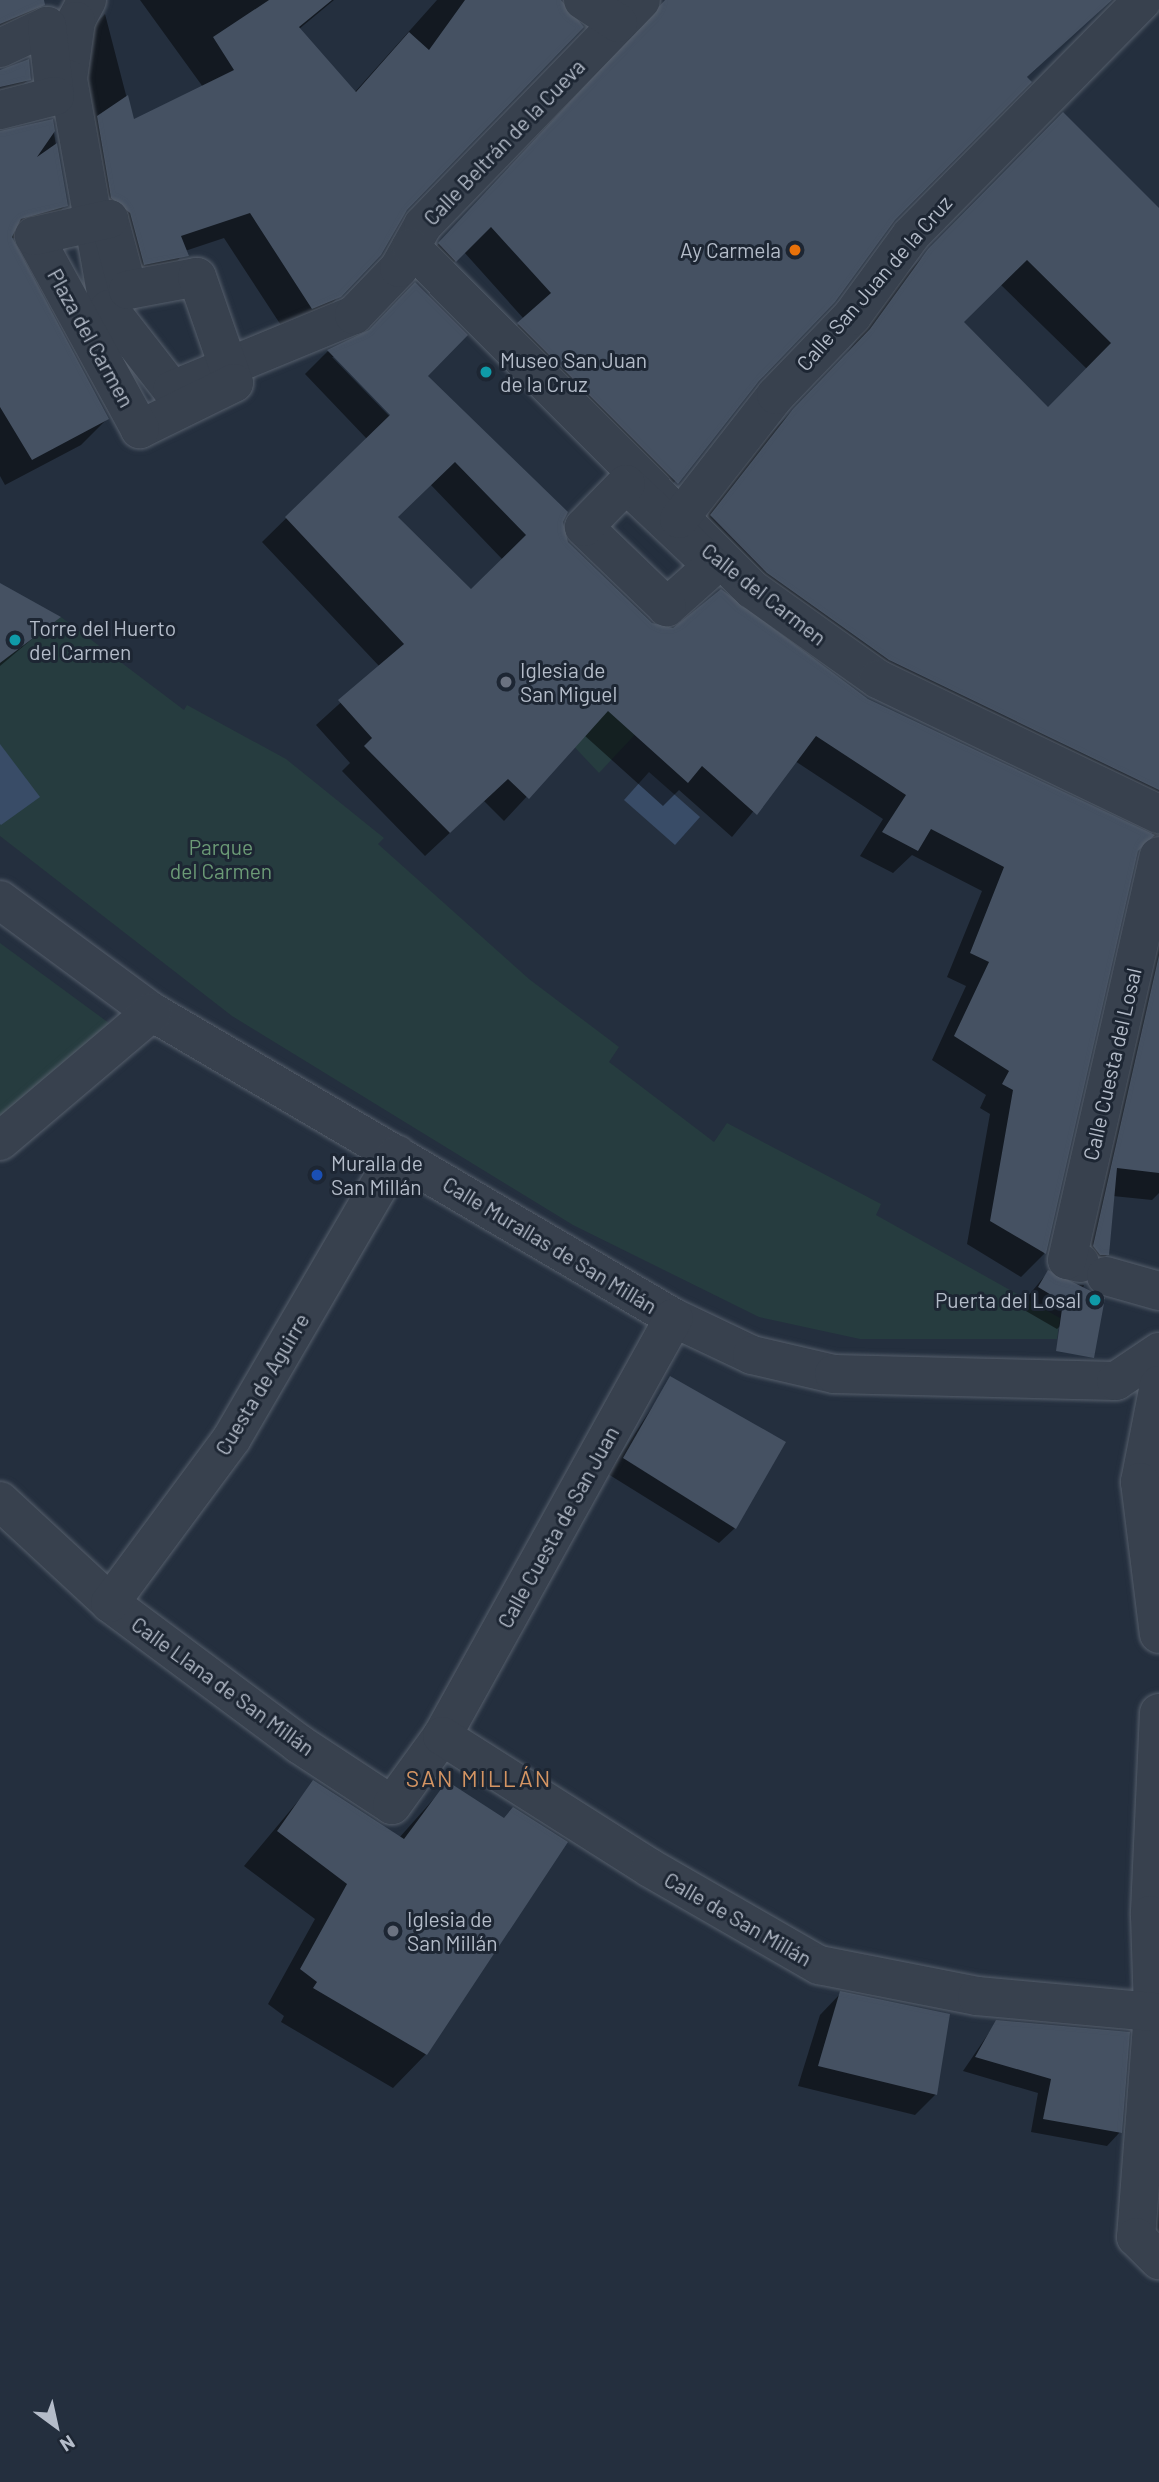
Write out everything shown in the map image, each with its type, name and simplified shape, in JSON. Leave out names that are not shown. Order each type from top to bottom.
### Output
[{"type":"street","points":[[583,0],[629,12]]},
{"type":"street","name":"Calle San Juan de la Cruz","points":[[679,519],[743,434],[852,316],[911,235],[1143,0]]},
{"type":"street","name":"Plaza del Carmen","points":[[78,7],[68,79],[95,223],[109,309],[172,390],[231,370],[234,383],[140,429],[34,236],[95,223]]},
{"type":"street","name":"Calle Beltrán de la Cueva","points":[[231,370],[354,315],[411,247],[423,225],[629,12]]},
{"type":"street","points":[[0,48],[47,26],[55,96],[0,110]]},
{"type":"street","points":[[95,223],[109,219],[128,290],[197,277],[231,370]]},
{"type":"street","name":"Calle del Carmen","points":[[411,247],[679,519],[753,590],[878,680],[1159,814]]},
{"type":"street","name":"Calle Cuesta del Losal","points":[[1159,856],[1068,1260],[1159,1291]]},
{"type":"street","name":"Calle Murallas de San Millán","points":[[0,900],[152,1012],[674,1318],[752,1355],[834,1374],[1116,1381],[1159,1352]]},
{"type":"street","points":[[0,1141],[152,1012]]},
{"type":"street","name":"Cuesta de Aguirre","points":[[110,1603],[232,1438],[397,1155]]},
{"type":"street","name":"Calle Cuesta de San Juan","points":[[442,1736],[674,1318]]},
{"type":"street","points":[[1159,1385],[1140,1482],[1159,1634]]},
{"type":"street","name":"Calle Llana de San Millán","points":[[0,1501],[110,1603],[299,1744],[392,1805],[442,1736]]},
{"type":"street","points":[[1159,1713],[1150,1915],[1153,2012],[1136,2236],[1159,2260]]},
{"type":"street","name":"Calle de San Millán","points":[[442,1736],[650,1868],[819,1965],[977,1996],[1153,2012]]},
{"type":"green space","name":"Parque del Carmen","points":[[61,617],[184,710],[187,705],[286,759],[384,838],[378,844],[529,979],[619,1047],[609,1062],[714,1142],[727,1123],[881,1204],[876,1215],[1060,1318],[1057,1339],[860,1339],[759,1317],[573,1225],[232,1016],[0,836],[0,663]]},
{"type":"green space","points":[[661,621],[707,658],[599,773],[550,721]]},
{"type":"green space","points":[[0,943],[113,1026],[0,1117]]},
{"type":"water","points":[[0,744],[40,797],[1,825],[0,824]]},
{"type":"water","points":[[649,772],[700,817],[675,845],[624,800]]},
{"type":"building","points":[[0,0],[44,0],[45,5],[0,24]]},
{"type":"building","points":[[269,0],[332,0],[299,27],[356,92],[409,32],[429,50],[465,0],[561,0],[584,27],[407,210],[381,255],[341,297],[312,309],[250,213],[181,236],[189,256],[144,265],[130,213],[111,198],[97,116],[128,95],[134,119],[234,70],[213,37]]},
{"type":"building","points":[[665,0],[1112,0],[1027,77],[1032,82],[895,220],[835,302],[759,381],[678,484],[517,323],[551,293],[491,227],[456,262],[438,243]]},
{"type":"building","points":[[29,59],[31,80],[0,87],[0,70]]},
{"type":"building","points":[[1063,112],[1159,208],[1159,790],[889,660],[767,573],[710,515],[793,409],[870,329],[928,249]],"holes":[[[1027,260],[1111,343],[1048,407],[964,322]]]},
{"type":"building","points":[[53,119],[55,131],[37,157],[57,143],[68,206],[21,219],[12,237],[109,419],[32,460],[0,407],[0,131]]},
{"type":"building","points":[[415,282],[468,335],[428,376],[568,512],[563,522],[568,542],[652,623],[673,628],[721,589],[868,699],[1155,835],[1138,851],[1046,1254],[990,1221],[1013,1090],[1002,1084],[1009,1071],[954,1036],[989,962],[970,953],[1004,867],[931,829],[918,851],[882,832],[906,795],[816,736],[757,815],[702,766],[688,783],[608,711],[529,799],[508,779],[450,833],[364,746],[372,738],[338,700],[404,644],[285,517],[390,415],[327,350],[369,330]],"holes":[[[455,462],[526,535],[471,589],[398,517]]]},
{"type":"building","name":"Torre del Huerto del Carmen","points":[[0,583],[61,617],[0,663]]},
{"type":"building","points":[[1159,955],[1159,1173],[1117,1168],[1109,1255],[1100,1255],[1093,1246]]},
{"type":"building","points":[[1048,1270],[1105,1298],[1094,1358],[1056,1351],[1063,1302],[1038,1287]]},
{"type":"building","points":[[670,1376],[786,1442],[736,1529],[623,1458]]},
{"type":"building","name":"Iglesia de San Millán","points":[[313,1780],[404,1839],[447,1781],[504,1818],[513,1807],[568,1842],[427,2055],[313,1988],[317,1982],[300,1969],[347,1884],[277,1831]]},
{"type":"building","points":[[840,1991],[950,2014],[937,2095],[818,2066]]},
{"type":"building","points":[[996,2020],[1130,2032],[1122,2133],[1043,2119],[1051,2079],[975,2057]]},
{"type":"place","name":"Ay Carmela","points":[[795,250]]},
{"type":"place","name":"Museo San Juan de la Cruz","points":[[486,372]]},
{"type":"place","name":"Torre del Huerto del Carmen","points":[[15,640]]},
{"type":"place","name":"Iglesia de San Miguel","points":[[506,682]]},
{"type":"place","name":"Muralla de San Millán","points":[[317,1175]]},
{"type":"place","name":"Puerta del Losal","points":[[1095,1300]]},
{"type":"place","name":"Iglesia de San Millán","points":[[393,1931]]},
{"type":"district","name":"SAN MILLÁN","points":[[479,1778]]}]
